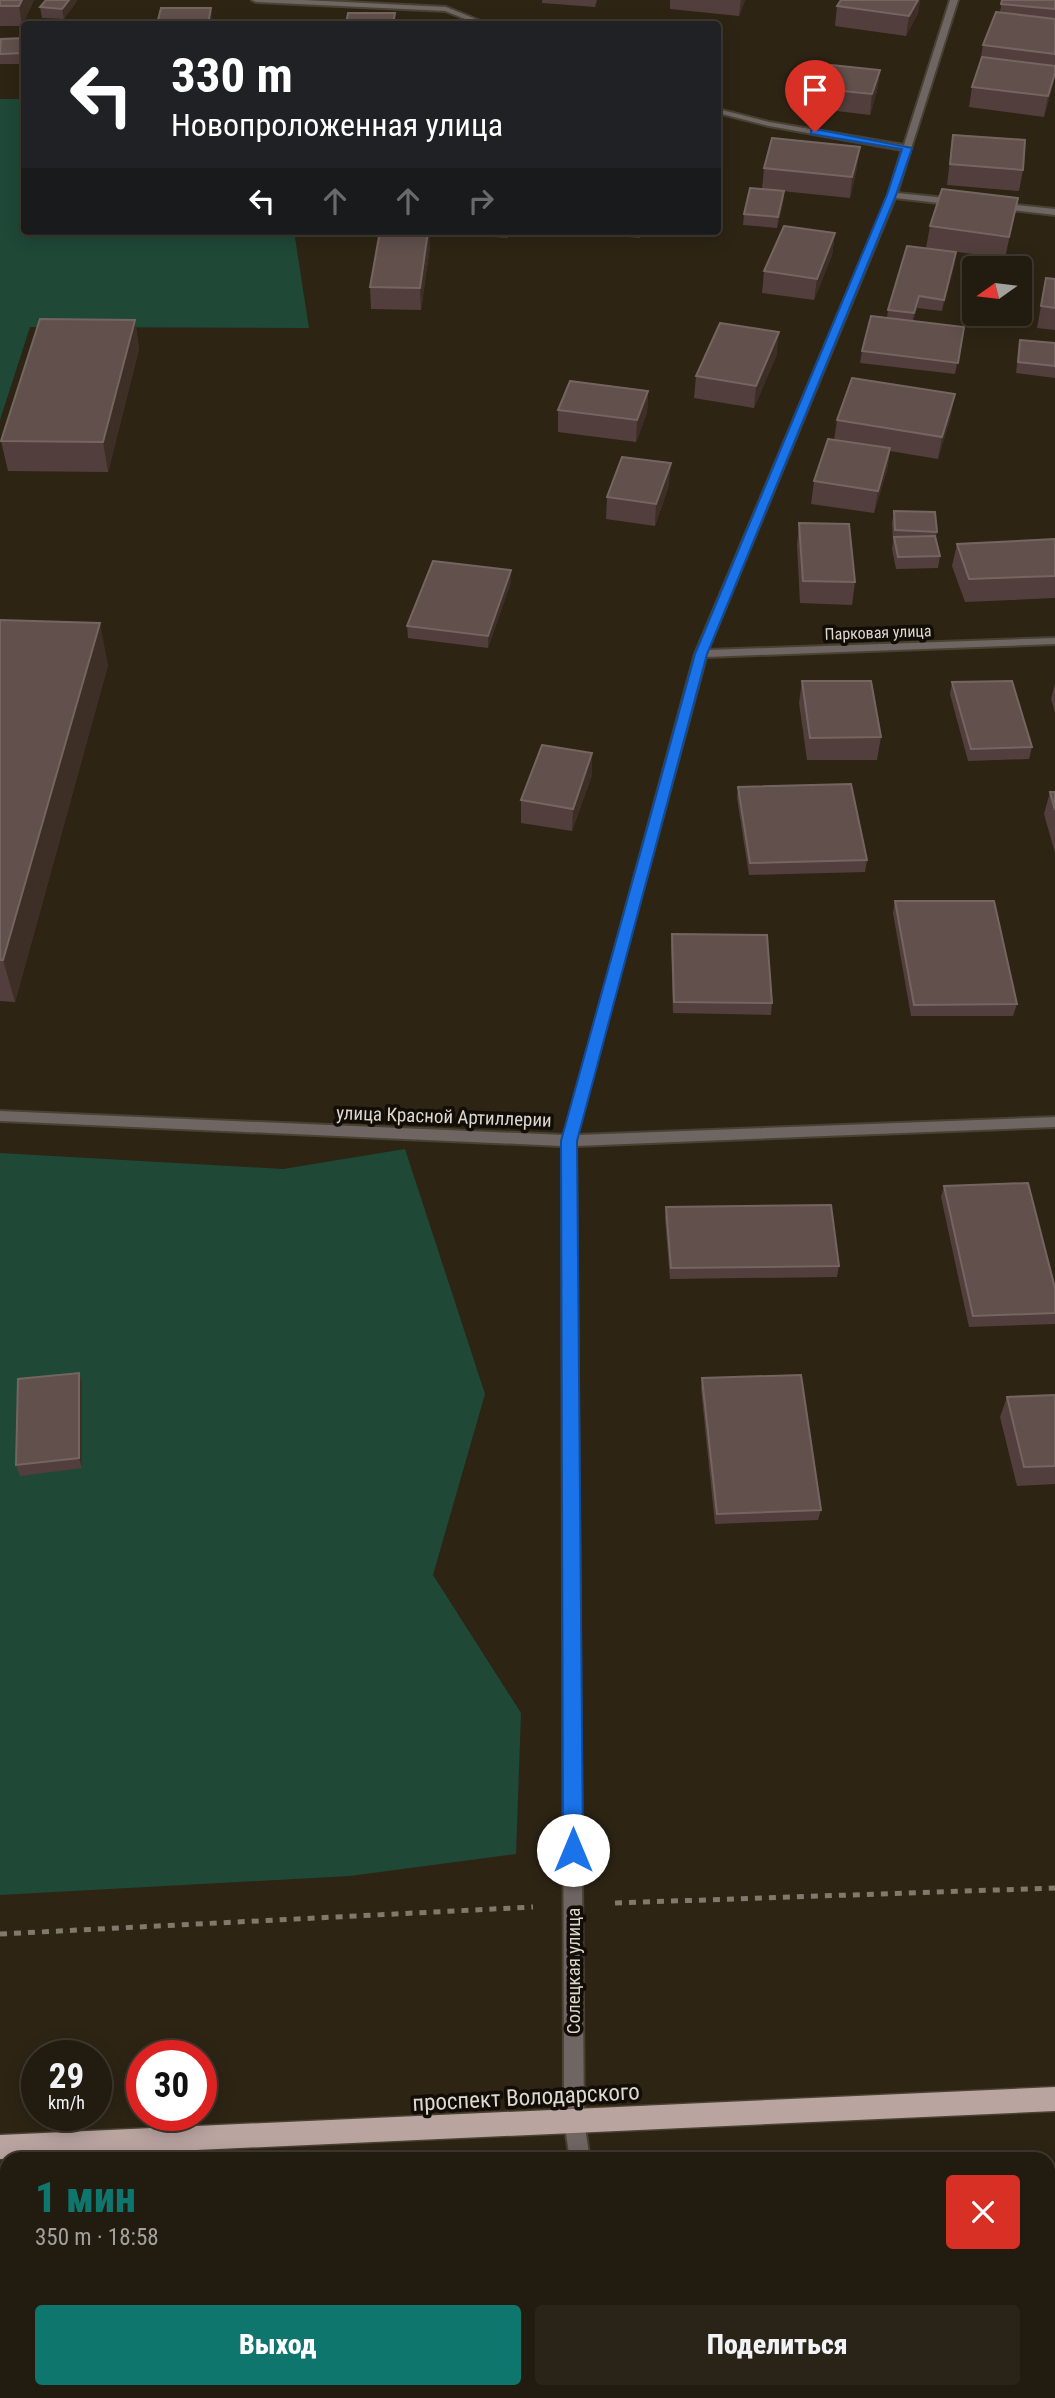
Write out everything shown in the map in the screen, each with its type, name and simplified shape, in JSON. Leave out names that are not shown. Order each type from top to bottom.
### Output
[{"type":"main road","name":"проспект Володарского","points":[[0,2147],[1055,2099]]},
{"type":"street","points":[[256,0],[446,9],[476,21]]},
{"type":"street","name":"Солецкая улица","points":[[579,2152],[574,2121],[569,1141],[701,654],[892,195],[954,0]]},
{"type":"street","points":[[721,112],[769,124],[907,148]]},
{"type":"street","points":[[892,195],[964,203]]},
{"type":"street","points":[[989,206],[1055,212]]},
{"type":"street","name":"Парковая улица","points":[[701,654],[1055,641]]},
{"type":"street","name":"улица Красной Артиллерии","points":[[0,1116],[569,1141],[1055,1122]]},
{"type":"path","points":[[0,1934],[573,1905],[1055,1888]]},
{"type":"green space","points":[[0,99],[21,99],[21,235],[295,235],[309,328],[30,327],[0,420]]},
{"type":"green space","points":[[405,1149],[485,1394],[433,1575],[521,1713],[516,1854],[350,1876],[0,1895],[0,1153],[283,1169]]},
{"type":"building","points":[[0,0],[22,0],[19,6],[0,6]]},
{"type":"building","points":[[46,0],[69,0],[62,9],[40,7]]},
{"type":"building","points":[[841,0],[918,0],[909,16],[837,6]]},
{"type":"building","points":[[1002,0],[1055,0],[1055,9],[1001,4]]},
{"type":"building","points":[[161,8],[211,8],[209,21],[158,21]]},
{"type":"building","points":[[996,12],[1055,19],[1055,54],[983,45]]},
{"type":"building","points":[[348,13],[395,13],[394,21],[347,21]]},
{"type":"building","points":[[21,38],[21,53],[0,54],[1,39]]},
{"type":"building","points":[[982,57],[1055,66],[1048,96],[972,87]]},
{"type":"building","points":[[831,65],[880,70],[872,94],[822,89]]},
{"type":"building","points":[[953,135],[1025,140],[1023,170],[950,164]]},
{"type":"building","points":[[772,138],[860,147],[852,177],[764,168]]},
{"type":"building","points":[[750,188],[784,191],[778,217],[744,214]]},
{"type":"building","points":[[942,189],[1018,198],[1009,237],[930,226]]},
{"type":"building","points":[[784,226],[835,233],[817,279],[764,271]]},
{"type":"building","points":[[379,235],[427,235],[420,288],[370,287]]},
{"type":"building","points":[[907,246],[956,252],[944,300],[919,296],[914,313],[888,310]]},
{"type":"building","points":[[1046,278],[1055,279],[1055,308],[1041,306]]},
{"type":"building","points":[[871,316],[964,327],[958,363],[862,351]]},
{"type":"building","points":[[40,319],[135,320],[103,442],[1,441]]},
{"type":"building","points":[[720,323],[779,332],[756,386],[696,376]]},
{"type":"building","points":[[1020,340],[1055,343],[1055,366],[1018,362]]},
{"type":"building","points":[[852,378],[955,394],[942,437],[837,420]]},
{"type":"building","points":[[570,381],[648,391],[637,420],[558,410]]},
{"type":"building","points":[[828,439],[890,448],[878,491],[814,481]]},
{"type":"building","points":[[622,457],[671,463],[656,504],[607,497]]},
{"type":"building","points":[[894,511],[935,512],[937,532],[895,530]]},
{"type":"building","points":[[799,523],[849,524],[855,582],[803,581]]},
{"type":"building","points":[[935,536],[940,556],[898,557],[894,537]]},
{"type":"building","points":[[1055,539],[1055,576],[969,579],[957,544]]},
{"type":"building","points":[[433,561],[511,570],[488,636],[407,626]]},
{"type":"building","points":[[0,620],[100,623],[3,960],[0,960]]},
{"type":"building","points":[[802,681],[871,681],[881,737],[810,738]]},
{"type":"building","points":[[1012,681],[1032,747],[971,749],[952,682]]},
{"type":"building","points":[[542,745],[592,753],[573,809],[521,800]]},
{"type":"building","points":[[851,784],[867,860],[750,863],[738,787]]},
{"type":"building","points":[[1050,792],[1055,792],[1055,810]]},
{"type":"building","points":[[895,901],[994,901],[1017,1004],[914,1005]]},
{"type":"building","points":[[672,934],[767,935],[772,1003],[674,1002]]},
{"type":"building","points":[[1028,1183],[1055,1288],[1055,1313],[973,1316],[944,1186]]},
{"type":"building","points":[[831,1205],[839,1266],[671,1268],[666,1207]]},
{"type":"building","points":[[79,1373],[79,1458],[16,1465],[18,1379]]},
{"type":"building","points":[[801,1375],[821,1510],[717,1514],[702,1378]]},
{"type":"building","points":[[1055,1395],[1055,1466],[1024,1467],[1007,1397]]},
{"type":"route","points":[[573,1850],[569,1141],[701,654],[892,195],[907,148],[815,132]]}]
